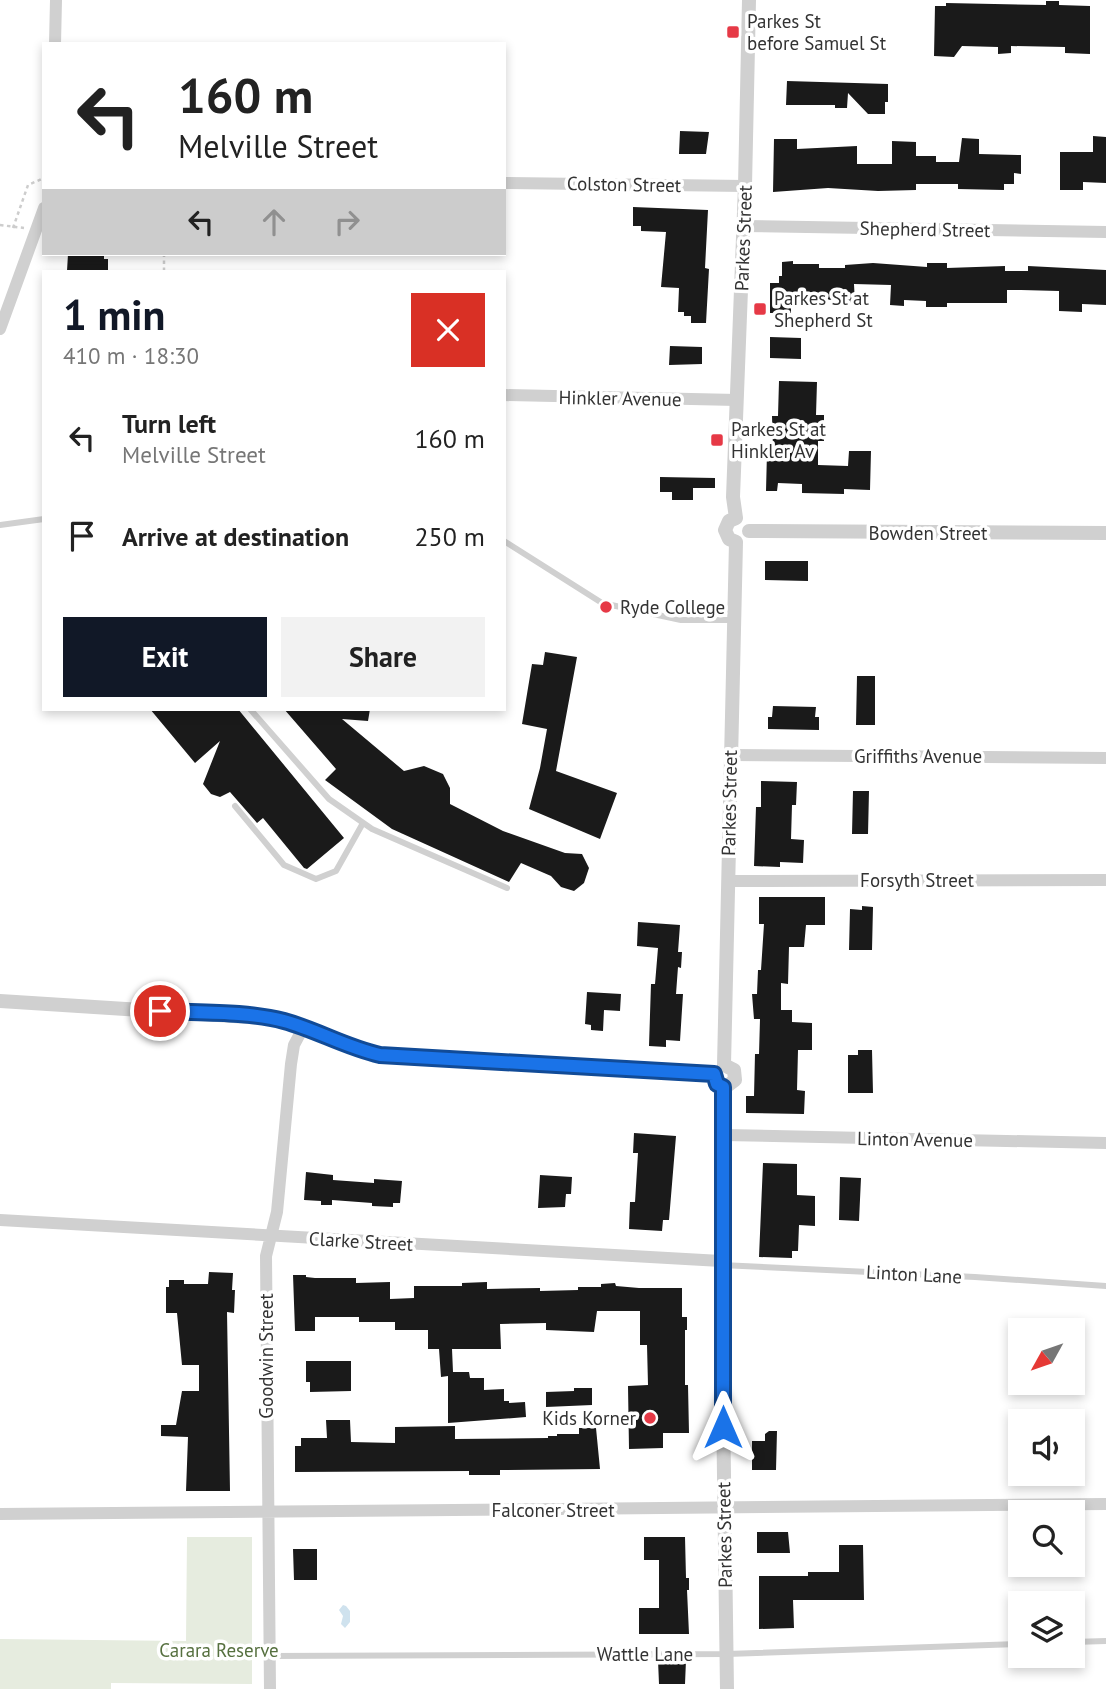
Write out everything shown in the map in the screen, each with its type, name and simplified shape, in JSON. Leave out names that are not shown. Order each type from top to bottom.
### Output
[{"type":"street","points":[[55,42],[56,0]]},
{"type":"street","name":"Parkes Street","points":[[736,518],[733,497],[749,0]]},
{"type":"street","name":"Colston Street","points":[[506,183],[745,186]]},
{"type":"street","points":[[0,329],[42,214]]},
{"type":"street","name":"Shepherd Street","points":[[743,226],[1106,232]]},
{"type":"street","name":"Hinkler Avenue","points":[[506,396],[737,400]]},
{"type":"street","points":[[736,518],[747,523],[749,531],[743,541],[729,539],[725,530],[729,521],[736,518]]},
{"type":"street","name":"Bowden Street","points":[[749,531],[1106,533]]},
{"type":"street","name":"Parkes Street","points":[[727,1689],[721,1263],[723,1087],[730,1085],[735,1076],[734,1070],[719,1070],[736,542]]},
{"type":"street","name":"Griffiths Avenue","points":[[730,755],[1106,758]]},
{"type":"street","name":"Forsyth Street","points":[[727,881],[1106,880]]},
{"type":"street","points":[[0,1001],[266,1018],[303,1028],[342,1045],[380,1055],[719,1070]]},
{"type":"street","name":"Goodwin Street","points":[[270,1689],[266,1256],[277,1212],[294,1045],[303,1028]]},
{"type":"street","name":"Linton Avenue","points":[[724,1135],[1106,1143]]},
{"type":"street","name":"Clarke Street","points":[[0,1220],[721,1263]]},
{"type":"street","name":"Falconer Street","points":[[0,1514],[1106,1504]]},
{"type":"lane","points":[[0,525],[42,519]]},
{"type":"lane","points":[[506,542],[602,603],[681,620],[733,620]]},
{"type":"lane","points":[[252,711],[329,799],[363,823],[507,888]]},
{"type":"lane","points":[[235,806],[285,865],[316,879],[336,870],[363,823]]},
{"type":"lane","name":"Linton Lane","points":[[721,1263],[1106,1286]]},
{"type":"lane","points":[[1085,1642],[1106,1641]]},
{"type":"lane","name":"Wattle Lane","points":[[269,1656],[727,1654],[1008,1644]]},
{"type":"path","points":[[0,225],[13,228],[28,185],[42,179]]},
{"type":"green space","name":"Carara Reserve","points":[[187,1537],[252,1537],[252,1684],[111,1683],[111,1689],[0,1689],[0,1639],[186,1641]]},
{"type":"water","points":[[343,1605],[350,1611],[350,1622],[345,1628],[341,1624],[343,1616],[339,1610]]},
{"type":"building","points":[[1046,1],[1059,1],[1059,5],[1090,6],[1090,54],[1065,53],[1065,47],[1011,46],[1011,53],[998,54],[998,47],[962,46],[954,57],[934,56],[935,6],[946,6],[946,3],[1046,5]]},
{"type":"building","points":[[787,81],[888,84],[885,114],[868,114],[848,93],[847,108],[835,108],[835,105],[786,105]]},
{"type":"building","points":[[680,131],[709,132],[706,154],[679,154]]},
{"type":"building","points":[[1093,136],[1106,137],[1106,183],[1083,182],[1083,190],[1060,190],[1060,152],[1093,152]]},
{"type":"building","points":[[962,138],[979,139],[979,154],[1021,155],[1021,174],[1014,173],[1014,184],[1004,184],[1004,190],[958,189],[958,184],[916,184],[916,190],[828,188],[773,192],[774,139],[797,139],[797,149],[857,146],[857,164],[892,164],[892,141],[916,142],[916,156],[936,156],[936,162],[959,162]]},
{"type":"building","points":[[633,207],[708,210],[706,323],[691,323],[691,316],[678,312],[679,288],[661,287],[666,232],[641,231],[641,226],[633,226]]},
{"type":"building","points":[[68,256],[104,256],[104,259],[108,259],[108,270],[67,270]]},
{"type":"building","points":[[793,261],[793,264],[819,264],[819,268],[845,268],[845,265],[873,263],[927,267],[927,263],[947,263],[947,268],[1005,266],[1005,271],[1028,271],[1028,266],[1106,270],[1106,305],[1082,304],[1082,312],[1059,311],[1059,291],[1007,290],[1007,303],[947,303],[947,307],[926,307],[926,301],[904,300],[904,306],[890,305],[891,285],[854,284],[855,305],[835,305],[835,300],[791,298],[791,313],[770,313],[770,283],[779,283],[782,262]]},
{"type":"building","points":[[770,337],[801,338],[801,359],[770,358]]},
{"type":"building","points":[[670,346],[702,347],[702,364],[669,365]]},
{"type":"building","points":[[779,381],[817,382],[816,415],[824,415],[824,441],[818,441],[818,465],[848,466],[849,451],[871,451],[870,490],[844,489],[844,494],[802,493],[802,484],[778,483],[777,491],[766,491],[767,452],[773,452],[772,416],[778,416]]},
{"type":"building","points":[[660,477],[715,478],[715,488],[693,488],[693,500],[672,500],[672,492],[660,492]]},
{"type":"building","points":[[765,561],[808,561],[808,581],[765,580]]},
{"type":"building","points":[[545,652],[577,657],[556,771],[617,793],[600,839],[529,809],[547,729],[522,724],[532,664],[543,665]]},
{"type":"building","points":[[857,676],[875,676],[875,725],[856,725]]},
{"type":"building","points":[[773,706],[816,707],[815,717],[819,717],[819,730],[768,729],[768,717],[772,717]]},
{"type":"building","points":[[152,711],[240,711],[344,838],[307,869],[304,868],[263,818],[257,823],[230,792],[220,797],[211,794],[203,784],[220,741],[195,763]]},
{"type":"building","points":[[286,711],[370,711],[368,721],[342,719],[404,771],[424,766],[443,774],[450,788],[450,804],[503,831],[565,853],[582,854],[589,868],[584,883],[574,891],[561,887],[551,876],[521,863],[509,882],[392,829],[325,780],[336,769]]},
{"type":"building","points":[[761,781],[797,782],[796,805],[792,805],[791,839],[804,840],[803,863],[780,862],[780,867],[754,866],[756,807],[761,807]]},
{"type":"building","points":[[853,791],[869,791],[868,834],[852,834]]},
{"type":"building","points":[[759,897],[825,897],[825,925],[806,925],[804,947],[789,947],[788,984],[781,983],[781,1010],[792,1010],[792,1022],[812,1023],[812,1050],[798,1050],[797,1090],[805,1091],[804,1114],[746,1113],[746,1096],[754,1096],[755,1054],[759,1054],[760,1019],[754,1019],[752,994],[757,994],[758,970],[761,970],[764,924],[759,924]]},
{"type":"building","points":[[862,906],[873,907],[872,950],[849,950],[850,909],[862,910]]},
{"type":"building","points":[[638,922],[680,925],[678,952],[682,952],[676,994],[683,994],[680,1041],[666,1040],[666,1047],[649,1046],[651,984],[655,984],[658,948],[637,946]]},
{"type":"building","points":[[587,992],[621,994],[620,1011],[604,1010],[603,1031],[591,1030],[591,1025],[585,1024]]},
{"type":"building","points":[[858,1050],[872,1050],[873,1093],[848,1093],[848,1055],[858,1055]]},
{"type":"building","points":[[634,1133],[676,1136],[669,1220],[663,1220],[662,1231],[629,1229],[630,1202],[635,1202],[638,1153],[633,1153]]},
{"type":"building","points":[[763,1163],[797,1164],[797,1195],[815,1196],[815,1226],[799,1225],[798,1251],[792,1251],[792,1258],[759,1257]]},
{"type":"building","points":[[306,1172],[333,1175],[333,1180],[374,1183],[374,1179],[402,1181],[400,1203],[393,1203],[393,1207],[332,1200],[332,1205],[321,1205],[321,1201],[304,1200]]},
{"type":"building","points":[[540,1175],[572,1177],[571,1194],[566,1194],[565,1207],[538,1208]]},
{"type":"building","points":[[840,1177],[861,1178],[859,1221],[839,1220]]},
{"type":"building","points":[[209,1272],[233,1273],[232,1290],[235,1290],[234,1313],[227,1312],[230,1491],[186,1491],[188,1437],[161,1436],[161,1425],[176,1425],[182,1391],[199,1391],[199,1365],[182,1365],[177,1313],[166,1313],[166,1287],[169,1287],[169,1280],[184,1280],[184,1284],[208,1284]]},
{"type":"building","points":[[293,1275],[356,1278],[356,1283],[390,1282],[390,1299],[414,1298],[414,1286],[462,1286],[462,1283],[487,1282],[487,1289],[540,1288],[540,1291],[578,1290],[578,1287],[601,1287],[601,1284],[615,1283],[616,1286],[639,1288],[682,1288],[682,1317],[687,1317],[685,1385],[688,1385],[689,1433],[663,1433],[663,1448],[629,1449],[628,1386],[648,1385],[647,1345],[640,1345],[640,1311],[597,1311],[594,1332],[546,1330],[546,1323],[500,1324],[501,1349],[452,1349],[453,1372],[469,1372],[470,1378],[484,1378],[484,1390],[504,1389],[504,1401],[525,1402],[526,1417],[448,1423],[448,1376],[441,1377],[439,1349],[428,1349],[428,1330],[395,1330],[395,1322],[359,1322],[359,1317],[315,1317],[315,1331],[295,1331]]},
{"type":"building","points":[[306,1361],[351,1361],[351,1391],[310,1392],[310,1382],[306,1382]]},
{"type":"building","points":[[574,1388],[592,1388],[592,1405],[546,1407],[546,1392],[574,1391]]},
{"type":"building","points":[[326,1420],[350,1420],[351,1442],[395,1443],[395,1427],[455,1426],[455,1439],[548,1438],[557,1434],[579,1434],[579,1428],[596,1428],[600,1469],[500,1470],[500,1475],[469,1475],[469,1471],[295,1472],[295,1446],[301,1446],[301,1438],[327,1438]]},
{"type":"building","points":[[777,1431],[776,1470],[752,1470],[752,1441],[765,1441],[765,1434]]},
{"type":"building","points":[[757,1532],[788,1532],[790,1553],[757,1553]]},
{"type":"building","points":[[644,1537],[685,1537],[686,1578],[689,1578],[689,1634],[639,1634],[639,1608],[659,1608],[659,1560],[644,1560]]},
{"type":"building","points":[[839,1545],[863,1545],[864,1600],[793,1600],[794,1628],[759,1629],[759,1576],[808,1576],[808,1572],[839,1572]]},
{"type":"building","points":[[293,1549],[317,1549],[317,1580],[294,1580]]},
{"type":"building","points":[[658,1660],[686,1660],[685,1684],[659,1684]]},
{"type":"place","name":"Parkes St before Samuel St","points":[[733,32]]},
{"type":"place","name":"Parkes St at Shepherd St","points":[[760,309]]},
{"type":"place","name":"Parkes St at Hinkler Av","points":[[717,440]]},
{"type":"place","name":"Ryde College","points":[[606,607]]},
{"type":"place","name":"Kids Korner","points":[[650,1418]]},
{"type":"route","points":[[160,1011],[285,1021],[342,1045],[380,1055],[714,1074],[717,1084],[723,1087],[723,1427]]}]
